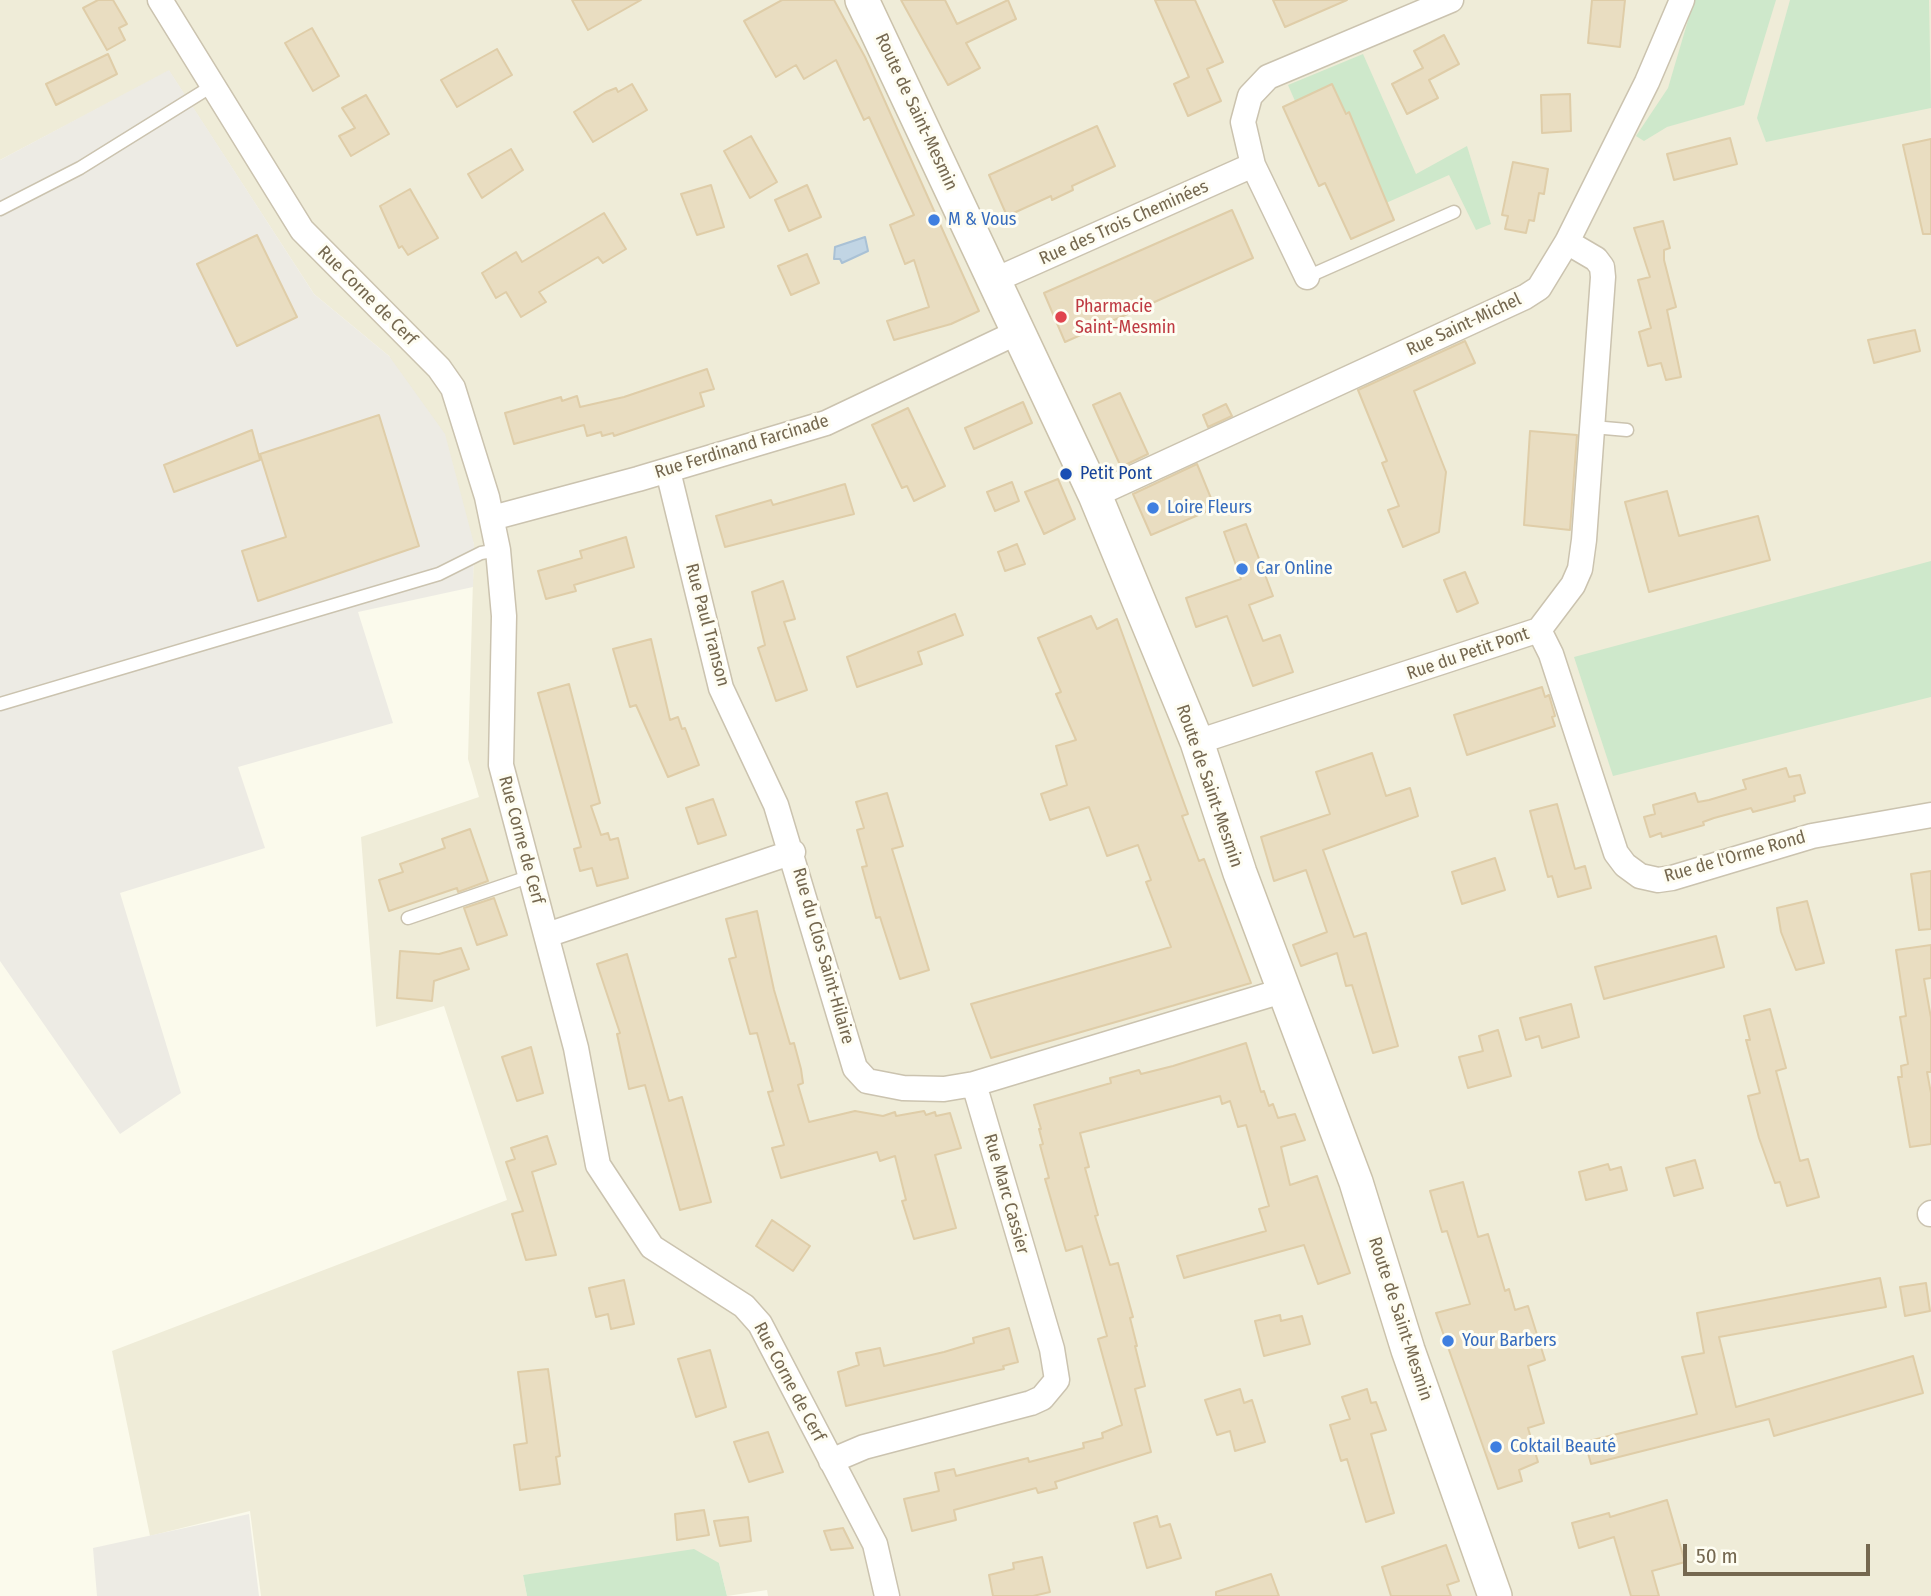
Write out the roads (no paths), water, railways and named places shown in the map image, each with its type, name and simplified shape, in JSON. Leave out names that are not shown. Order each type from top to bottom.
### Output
[{"type":"main road","name":"Route de Saint-Mesmin","points":[[862,0],[1095,495],[1197,742],[1282,991],[1356,1182],[1408,1350],[1495,1596]]},
{"type":"street","name":"Rue Corne de Cerf","points":[[160,0],[302,230],[439,368],[453,388],[492,518],[498,550],[504,616],[500,765],[576,1048],[598,1165],[652,1247],[752,1314],[874,1544],[887,1596]]},
{"type":"street","points":[[1307,276],[1253,166],[1243,122],[1250,96],[1268,77],[1451,0]]},
{"type":"street","name":"Rue Saint-Michel","points":[[1095,495],[1525,297],[1539,288],[1567,242],[1647,82],[1682,0]]},
{"type":"street","name":"Rue des Trois Cheminées","points":[[995,280],[1253,166]]},
{"type":"street","name":"Rue du Petit Pont","points":[[1197,742],[1539,630],[1573,585],[1580,569],[1593,427],[1602,267],[1579,246],[1567,242]]},
{"type":"street","name":"Rue Ferdinand Farcinade","points":[[492,518],[668,471],[826,423],[1020,331]]},
{"type":"street","name":"Rue Paul Transon","points":[[668,471],[722,688],[776,805],[793,852]]},
{"type":"street","name":"Rue de l'Orme Rond","points":[[1539,630],[1551,653],[1616,853],[1625,865],[1640,876],[1658,880],[1672,878],[1812,836],[1931,815]]},
{"type":"street","name":"Rue du Clos Saint-Hilaire","points":[[547,935],[793,852],[855,1068],[867,1081],[882,1086],[944,1089],[974,1084]]},
{"type":"street","points":[[974,1084],[1282,991]]},
{"type":"street","name":"Rue Marc Cassier","points":[[831,1461],[864,1447],[1031,1403],[1042,1398],[1056,1380],[1052,1349],[974,1084]]},
{"type":"lane","points":[[0,209],[80,168],[212,86]]},
{"type":"lane","points":[[1307,276],[1454,212]]},
{"type":"lane","points":[[1593,427],[1627,430]]},
{"type":"lane","points":[[0,704],[439,574],[481,553],[498,550]]},
{"type":"lane","points":[[408,918],[531,876]]},
{"type":"water","points":[[865,237],[868,251],[842,263],[840,259],[834,259],[835,247]]},
{"type":"place","name":"M & Vous","points":[[934,220]]},
{"type":"place","name":"Pharmacie Saint-Mesmin","points":[[1061,317]]},
{"type":"place","name":"Petit Pont","points":[[1066,474]]},
{"type":"place","name":"Loire Fleurs","points":[[1153,508]]},
{"type":"place","name":"Car Online","points":[[1242,569]]},
{"type":"place","name":"Your Barbers","points":[[1448,1341]]},
{"type":"place","name":"Coktail Beauté","points":[[1496,1447]]}]
